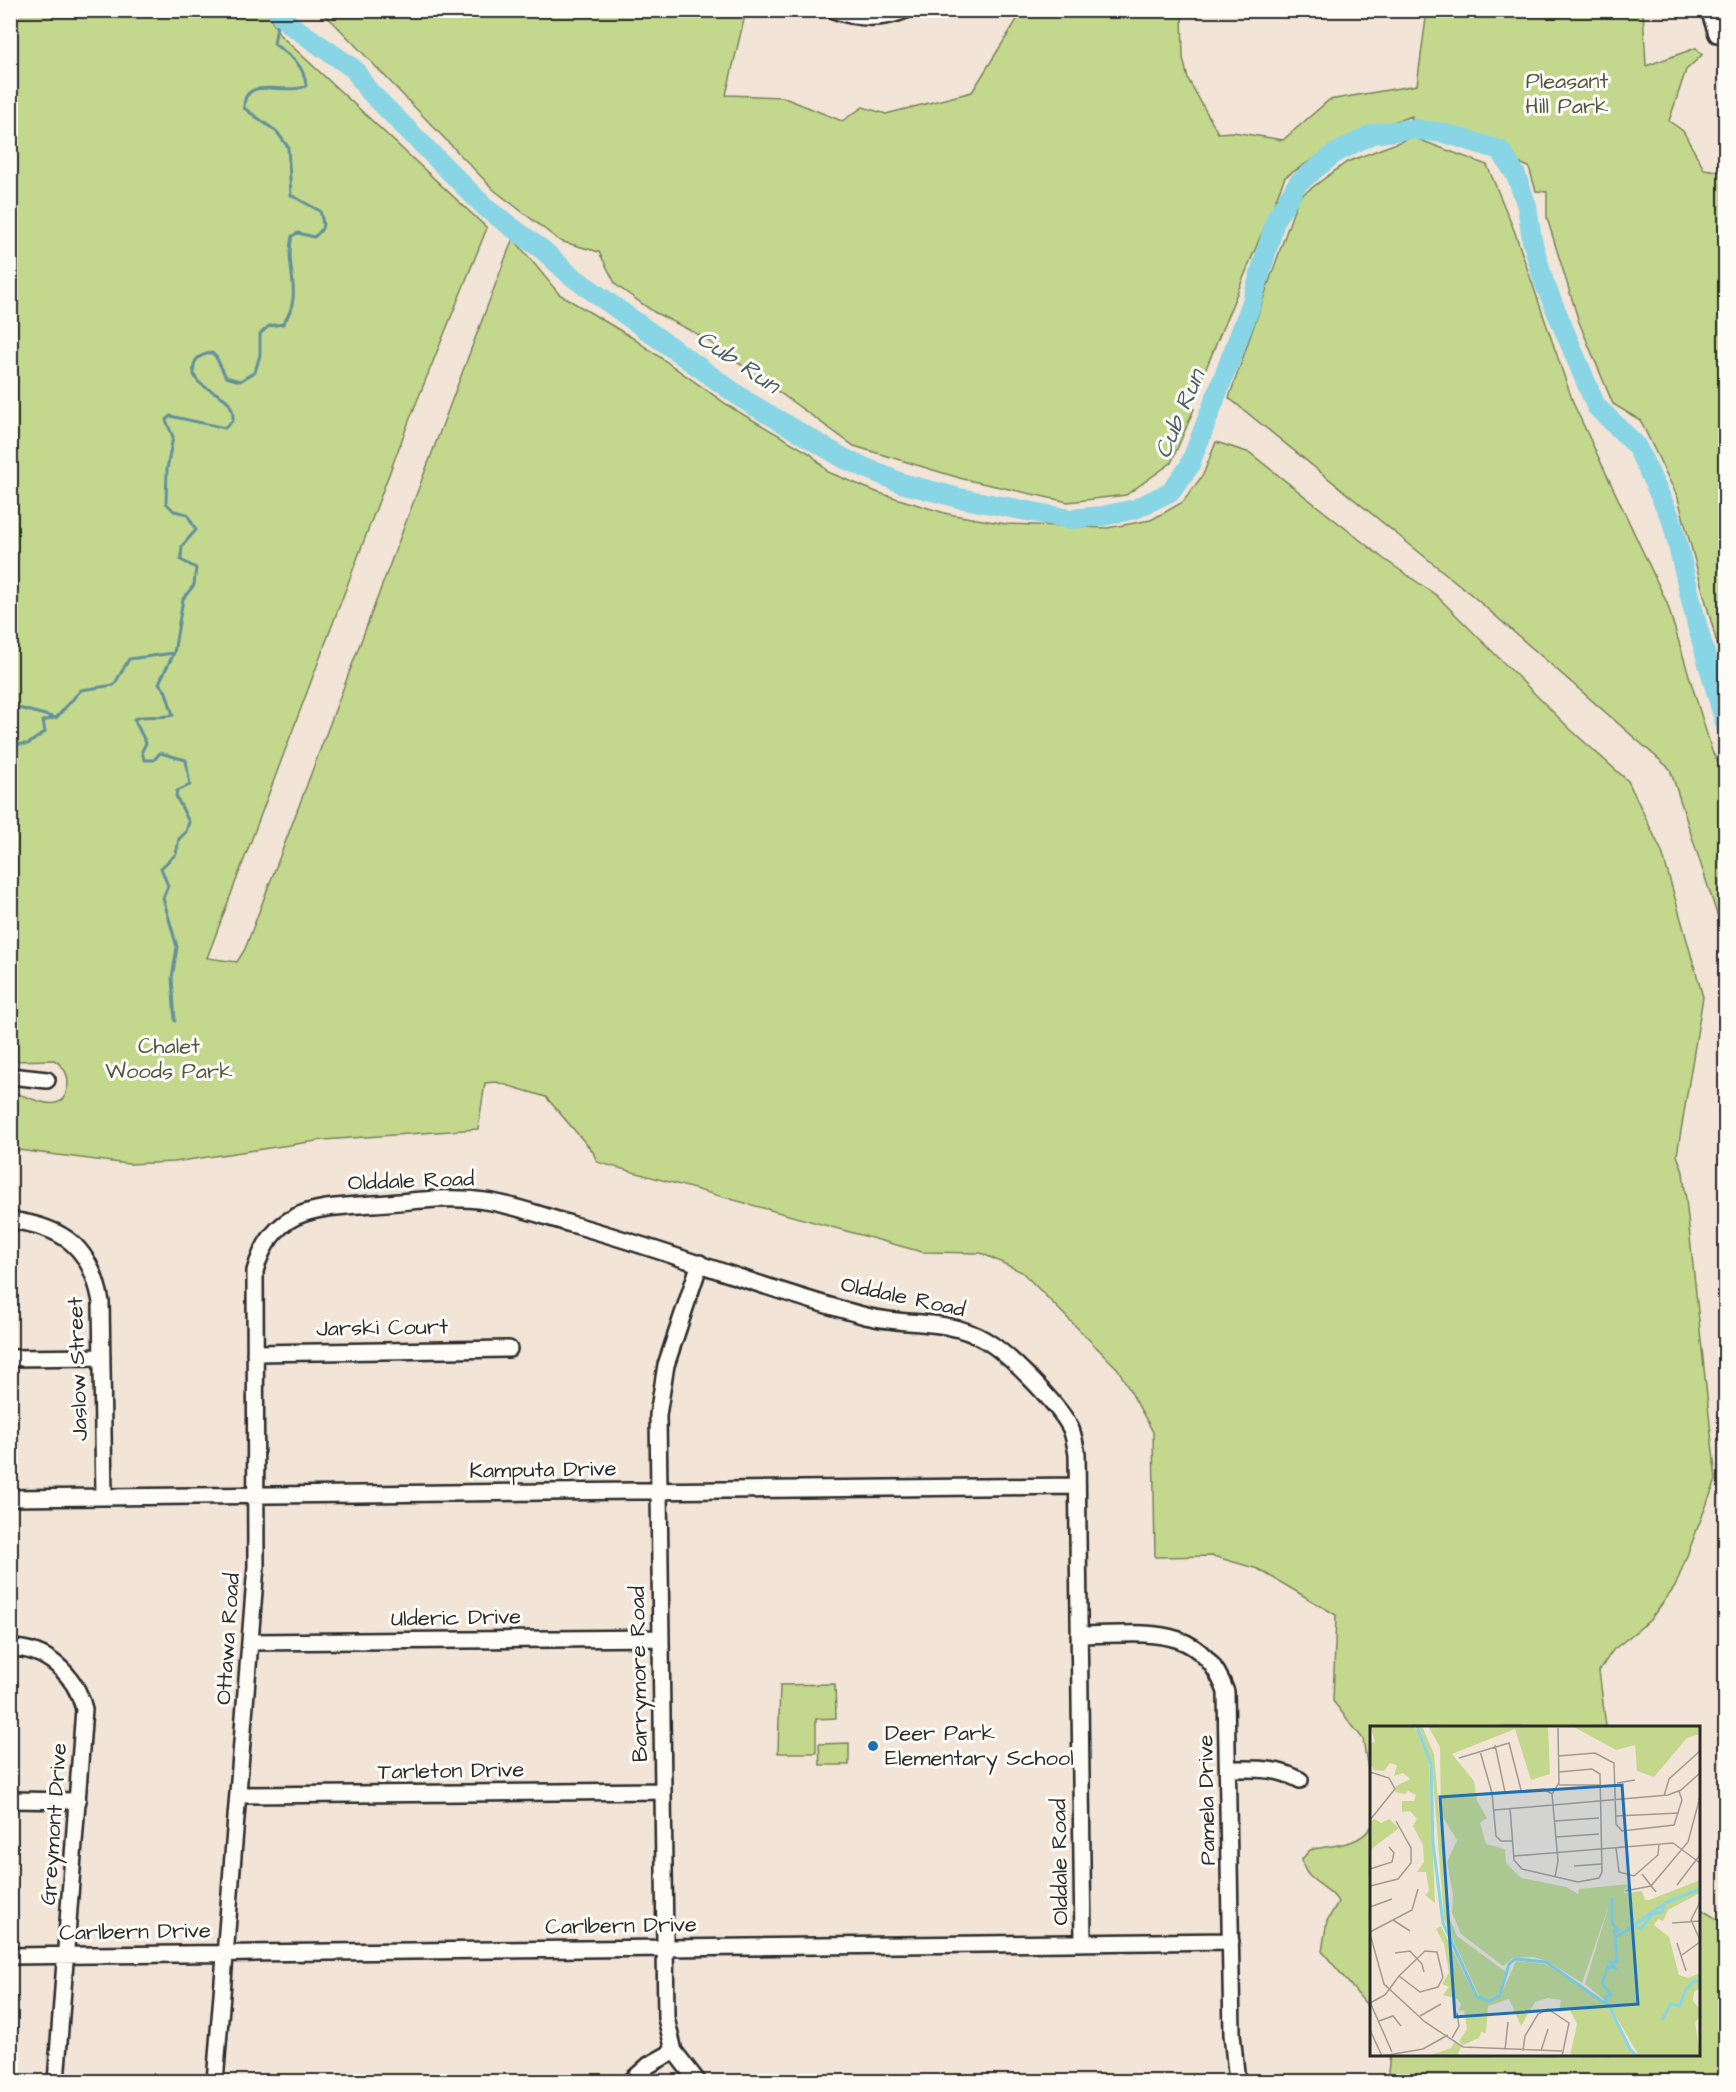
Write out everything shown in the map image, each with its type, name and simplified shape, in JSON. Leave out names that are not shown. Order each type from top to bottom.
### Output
[{"type":"street","points":[[832,10],[853,16],[877,18],[906,10]]},
{"type":"street","points":[[1709,10],[1717,34]]},
{"type":"street","points":[[10,1076],[47,1080]]},
{"type":"street","name":"Olddale Road","points":[[296,1215],[323,1208],[457,1199],[484,1200],[617,1236],[863,1316],[941,1324],[962,1329],[984,1340],[1006,1357],[1064,1417],[1076,1445],[1083,1943]]},
{"type":"street","name":"Ottawa Road","points":[[215,2082],[256,1566],[254,1278],[259,1254],[274,1231],[296,1215]]},
{"type":"street","name":"Jaslow Street","points":[[10,1220],[32,1223],[57,1232],[71,1241],[91,1265],[97,1278],[101,1302],[104,1497]]},
{"type":"street","name":"Barrymore Road","points":[[698,2082],[674,2051],[666,2018],[658,1415],[661,1385],[700,1263]]},
{"type":"street","name":"Jarski Court","points":[[255,1353],[509,1349]]},
{"type":"street","points":[[10,1358],[102,1357]]},
{"type":"street","name":"Kamputa Drive","points":[[10,1498],[1077,1486]]},
{"type":"street","name":"Pamela Drive","points":[[1079,1635],[1167,1635],[1183,1639],[1202,1651],[1220,1675],[1226,1692],[1232,2034],[1237,2082]]},
{"type":"street","name":"Ulderic Drive","points":[[251,1642],[661,1638]]},
{"type":"street","name":"Greymont Drive","points":[[10,1648],[32,1651],[47,1657],[62,1668],[81,1698],[85,1722],[56,2082]]},
{"type":"street","points":[[1229,1769],[1269,1768],[1283,1771],[1300,1780]]},
{"type":"street","name":"Tarleton Drive","points":[[239,1795],[663,1791]]},
{"type":"street","points":[[10,1800],[78,1802]]},
{"type":"street","name":"Carlbern Drive","points":[[10,1956],[1231,1941]]},
{"type":"street","points":[[630,2082],[649,2065],[674,2051]]},
{"type":"green space","name":"Chalet Woods Park","points":[[10,11],[266,11],[280,35],[487,228],[409,421],[207,958],[237,962],[245,949],[513,238],[559,294],[631,337],[732,408],[811,454],[828,472],[879,493],[948,514],[1006,524],[1107,528],[1151,520],[1183,502],[1203,475],[1216,442],[1250,453],[1384,559],[1436,595],[1570,729],[1628,781],[1662,852],[1703,997],[1677,1155],[1683,1172],[1716,1480],[1675,1587],[1649,1621],[1613,1650],[1599,1671],[1606,1726],[1370,1726],[1370,1783],[1363,1739],[1333,1701],[1336,1615],[1258,1569],[1213,1556],[1155,1557],[1153,1432],[1118,1369],[1022,1272],[981,1253],[922,1252],[597,1162],[593,1152],[546,1097],[496,1082],[485,1083],[478,1129],[323,1140],[174,1162],[128,1164],[11,1149],[11,1092],[53,1104],[65,1095],[68,1083],[64,1069],[54,1060],[11,1061]]},
{"type":"green space","name":"Pleasant Hill Park","points":[[319,11],[746,11],[726,95],[782,97],[842,121],[863,107],[886,114],[972,92],[1018,18],[1027,11],[1182,11],[1183,58],[1188,79],[1218,133],[1233,132],[1283,140],[1329,100],[1417,85],[1427,11],[1643,11],[1646,66],[1696,48],[1702,55],[1686,70],[1669,121],[1683,131],[1704,169],[1725,172],[1725,673],[1678,498],[1640,420],[1613,404],[1579,322],[1547,218],[1547,192],[1536,191],[1529,167],[1424,124],[1411,126],[1412,116],[1351,135],[1285,177],[1202,378],[1182,400],[1194,409],[1171,463],[1126,495],[1068,502],[963,479],[854,446],[701,336],[654,312],[616,285],[599,252],[560,241],[494,190],[333,22]]},
{"type":"green space","points":[[1412,137],[1487,165],[1514,230],[1574,405],[1667,603],[1712,751],[1725,777],[1725,939],[1670,769],[1467,591],[1229,398],[1298,198],[1347,162]]},
{"type":"green space","points":[[835,1684],[836,1718],[816,1719],[816,1753],[778,1753],[780,1685]]},
{"type":"green space","points":[[849,1743],[849,1765],[820,1765],[819,1744]]},
{"type":"green space","points":[[1370,1828],[1370,2009],[1322,1951],[1327,1921],[1338,1902],[1329,1891],[1307,1873],[1302,1859],[1310,1850],[1344,1844],[1366,1833]]},
{"type":"green space","points":[[1700,1909],[1725,1924],[1725,2081],[1387,2081],[1390,2056],[1700,2056]]},
{"type":"waterway","name":"Cub Run","points":[[276,10],[289,24],[354,69],[367,89],[487,209],[544,251],[570,275],[746,401],[845,459],[901,483],[959,498],[1070,519],[1103,516],[1135,509],[1170,492],[1189,467],[1251,305],[1276,218],[1298,183],[1334,154],[1372,134],[1410,129],[1444,133],[1500,150],[1516,175],[1527,206],[1532,240],[1544,282],[1596,406],[1636,445],[1672,521],[1697,625],[1726,726]]},
{"type":"waterway","points":[[10,716],[19,708],[56,718],[81,690],[114,685],[129,659],[174,653],[183,599],[194,585],[196,568],[181,560],[182,546],[196,530],[187,514],[174,511],[166,503],[167,469],[173,437],[166,420],[170,416],[225,428],[233,420],[228,402],[196,379],[194,373],[196,360],[200,356],[212,353],[226,377],[240,381],[255,372],[260,355],[260,334],[269,326],[283,324],[293,302],[290,260],[292,236],[298,233],[314,237],[323,226],[320,211],[291,195],[288,147],[277,132],[244,108],[250,92],[258,89],[288,89],[306,86],[300,66],[274,44],[279,14]]},
{"type":"waterway","points":[[174,653],[159,683],[166,692],[173,715],[134,719],[146,743],[142,751],[144,760],[154,760],[160,753],[186,760],[190,785],[177,791],[176,796],[189,822],[186,832],[179,839],[176,854],[161,868],[168,886],[163,898],[177,947],[172,978],[175,1021]]},
{"type":"waterway","points":[[10,757],[18,744],[28,744],[45,732],[43,721],[54,718]]},
{"type":"place","name":"Deer Park Elementary School","points":[[873,1746]]}]
